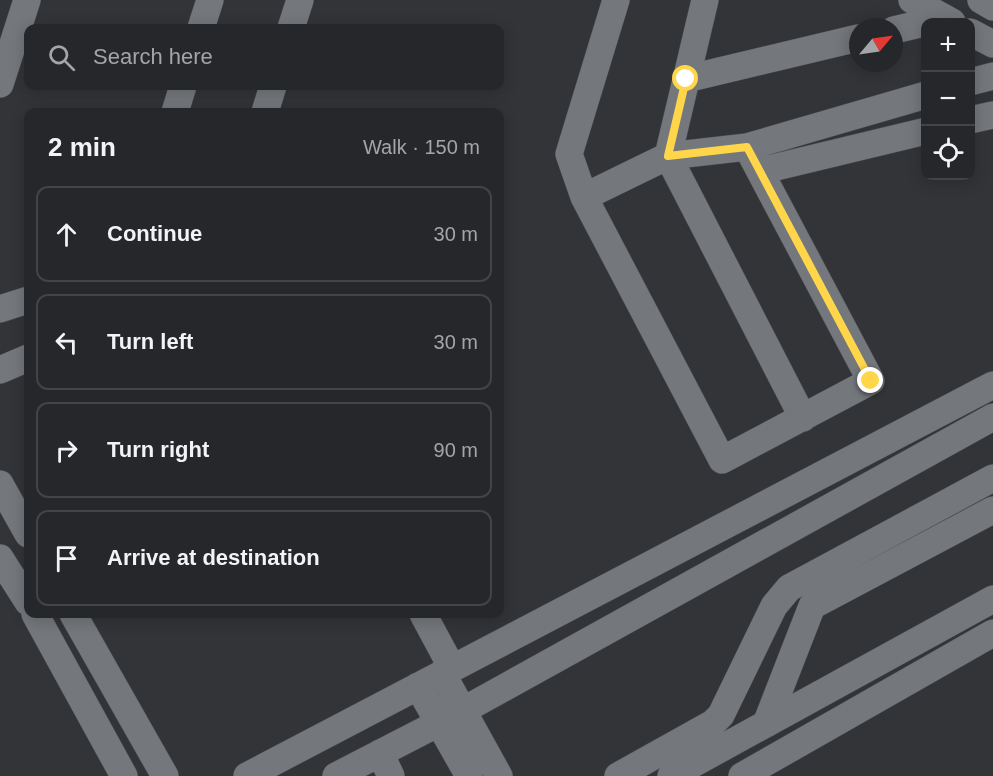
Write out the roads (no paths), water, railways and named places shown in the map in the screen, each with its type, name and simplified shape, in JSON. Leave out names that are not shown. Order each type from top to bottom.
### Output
[{"type":"street","points":[[0,84],[27,0]]},
{"type":"street","points":[[202,24],[210,0]]},
{"type":"street","points":[[292,24],[300,0]]},
{"type":"street","points":[[616,0],[569,154],[584,197],[722,460],[871,381],[747,147]]},
{"type":"street","points":[[705,0],[668,156],[803,418]]},
{"type":"street","points":[[912,0],[945,18]]},
{"type":"street","points":[[981,0],[993,7]]},
{"type":"street","points":[[903,28],[921,25]]},
{"type":"street","points":[[975,35],[993,44]]},
{"type":"street","points":[[686,79],[849,40]]},
{"type":"street","points":[[975,81],[993,76]]},
{"type":"street","points":[[176,108],[182,90]]},
{"type":"street","points":[[266,108],[272,90]]},
{"type":"street","points":[[584,197],[668,156],[747,147],[921,96]]},
{"type":"street","points":[[975,119],[993,115]]},
{"type":"street","points":[[760,171],[921,132]]},
{"type":"street","points":[[0,309],[24,301]]},
{"type":"street","points":[[0,370],[24,360]]},
{"type":"street","points":[[247,776],[993,385]]},
{"type":"street","points":[[336,776],[386,765],[439,723],[993,417]]},
{"type":"street","points":[[618,776],[713,723],[721,715],[774,606],[789,588],[993,478]]},
{"type":"street","points":[[0,484],[24,527]]},
{"type":"street","points":[[766,724],[812,606],[993,510]]},
{"type":"street","points":[[0,558],[24,596]]},
{"type":"street","points":[[671,776],[993,599]]},
{"type":"street","points":[[37,618],[124,776]]},
{"type":"street","points":[[75,618],[165,776]]},
{"type":"street","points":[[425,618],[462,711],[500,776]]},
{"type":"street","points":[[742,776],[993,633]]},
{"type":"street","points":[[418,686],[469,776]]}]
